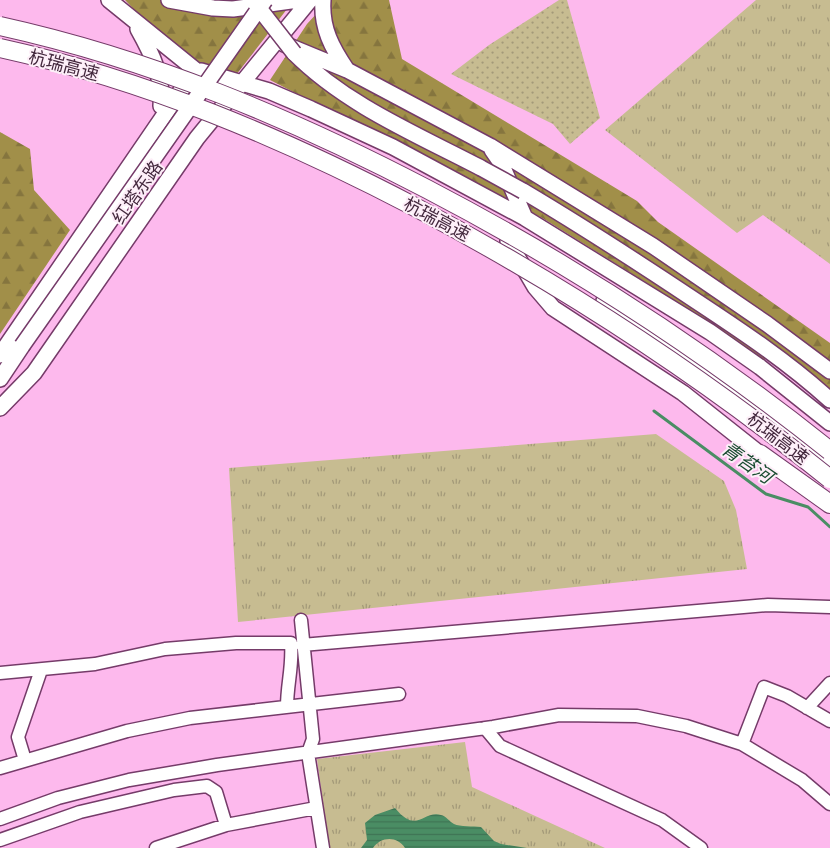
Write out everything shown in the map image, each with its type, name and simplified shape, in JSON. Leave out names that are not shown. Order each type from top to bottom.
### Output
[{"type":"highway","name":"杭瑞高速","points":[[0,26],[105,53],[207,88],[296,124],[405,178],[493,224],[615,298],[739,382],[830,451]]},
{"type":"highway","name":"杭瑞高速","points":[[0,48],[98,74],[200,108],[295,148],[403,201],[505,256],[603,316],[726,399],[830,479]]},
{"type":"highway","points":[[760,454],[830,504]]},
{"type":"main road","points":[[109,0],[230,98],[258,114],[358,160],[508,241],[669,343],[830,466]]},
{"type":"main road","points":[[169,0],[198,6],[233,9],[298,0]]},
{"type":"main road","points":[[253,0],[285,43],[316,74],[354,101],[523,191],[627,254],[786,362],[830,400]]},
{"type":"main road","name":"红塔东路","points":[[0,379],[265,0]]},
{"type":"main road","name":"红塔东路","points":[[0,408],[34,373],[197,138],[310,0]]},
{"type":"main road","points":[[323,0],[324,30],[334,52],[347,70]]},
{"type":"main road","points":[[134,21],[151,52],[159,73],[161,102],[154,131]]},
{"type":"main road","points":[[277,42],[347,70],[490,146],[660,251],[767,324],[830,371]]},
{"type":"main road","points":[[195,69],[269,91],[393,147],[525,218],[710,332],[760,367],[830,423]]},
{"type":"main road","points":[[0,355],[195,69]]},
{"type":"main road","points":[[490,146],[501,163],[525,218]]},
{"type":"main road","points":[[508,241],[535,287],[553,308],[683,393],[760,454]]},
{"type":"street","points":[[302,644],[768,605],[830,606]]},
{"type":"street","points":[[300,620],[313,740],[308,753],[323,848]]},
{"type":"street","points":[[0,673],[95,664],[165,649],[236,643],[291,643],[293,665],[287,684],[287,707]]},
{"type":"street","points":[[25,760],[18,737],[41,670]]},
{"type":"street","points":[[808,708],[830,683]]},
{"type":"street","points":[[742,744],[764,687],[787,696],[830,721]]},
{"type":"street","points":[[0,768],[127,731],[181,720],[399,694]]},
{"type":"street","points":[[0,819],[58,798],[129,780],[485,728],[559,715],[609,714],[637,716],[686,726],[742,744],[802,780],[830,804]]},
{"type":"street","points":[[485,728],[500,746],[662,820],[701,848]]},
{"type":"street","points":[[0,840],[80,812],[174,790],[207,786],[216,792],[226,825]]},
{"type":"street","points":[[156,848],[226,825],[316,808]]},
{"type":"green space","points":[[125,0],[294,0],[236,75],[195,63],[140,16]]},
{"type":"green space","points":[[329,0],[389,0],[402,59],[637,201],[658,222],[830,343],[830,392],[773,350],[764,361],[650,285],[544,219],[389,136],[334,113],[270,80],[307,24]]},
{"type":"green space","points":[[559,0],[567,0],[600,118],[570,144],[553,124],[451,74],[489,45]]},
{"type":"green space","points":[[756,0],[830,0],[830,264],[763,215],[737,233],[605,130]]},
{"type":"green space","points":[[0,132],[30,149],[34,190],[70,230],[0,334]]},
{"type":"green space","points":[[656,434],[724,481],[736,510],[747,569],[238,622],[229,468]]},
{"type":"green space","points":[[465,742],[472,787],[605,848],[329,848],[317,759]]},
{"type":"shaded area","points":[[395,808],[409,820],[420,820],[435,814],[441,815],[457,825],[481,827],[494,841],[501,844],[527,848],[405,848],[398,841],[389,839],[376,844],[373,848],[361,848],[367,840],[365,823],[375,815]]},
{"type":"waterway","name":"青苔河","points":[[654,411],[766,494],[808,507],[830,527]]}]
